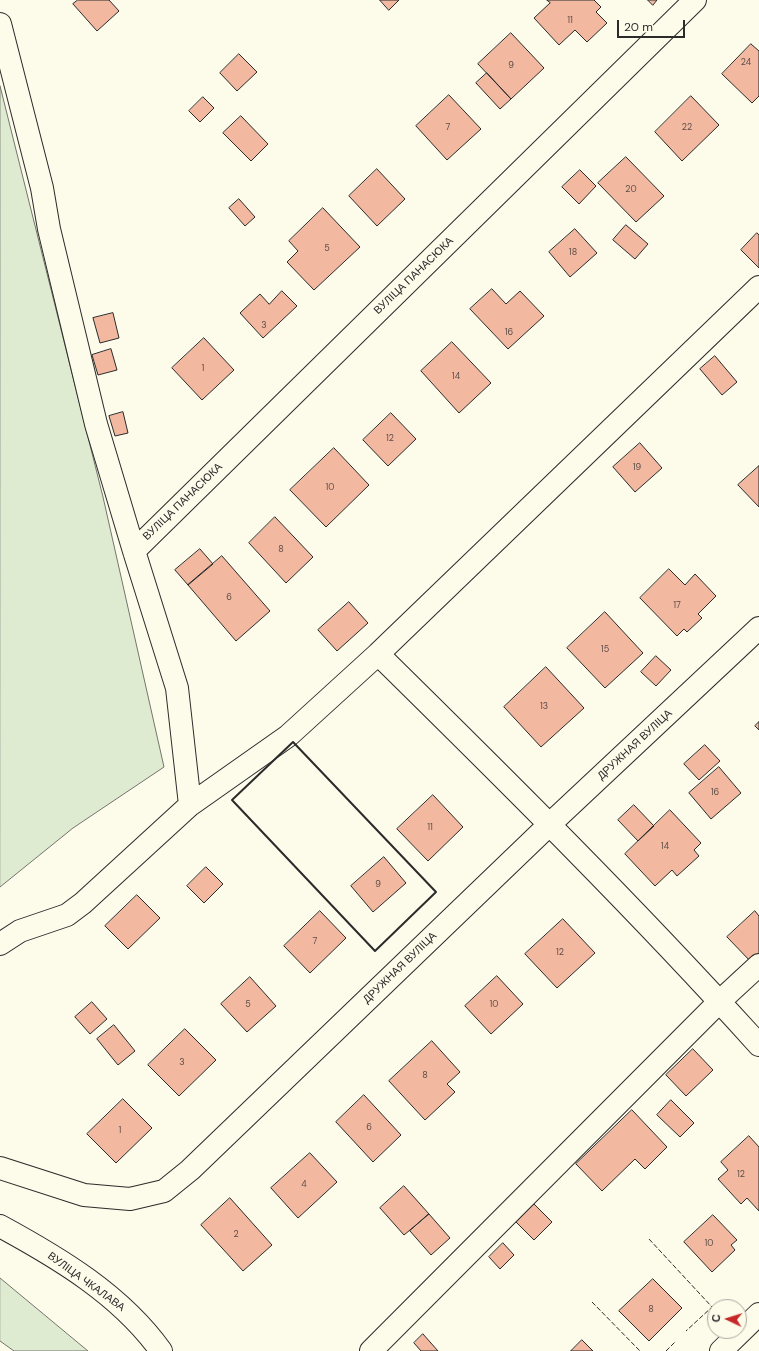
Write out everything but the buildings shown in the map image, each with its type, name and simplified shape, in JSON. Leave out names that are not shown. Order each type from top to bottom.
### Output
[{"type":"street","name":"ВУЛІЦА ПАНАСЮКА","points":[[134,551],[695,0]]},
{"type":"street","points":[[0,24],[42,188],[49,229],[96,424],[177,688],[190,804]]},
{"type":"street","points":[[0,944],[20,931],[67,915],[83,903],[190,804],[288,736],[378,654],[759,287]]},
{"type":"street","name":"ДРУЖНАЯ ВУЛІЦА","points":[[0,1168],[84,1195],[130,1199],[164,1191],[196,1165],[550,824],[759,628]]},
{"type":"street","points":[[378,654],[550,824],[720,1001],[759,1045]]},
{"type":"street","points":[[371,1351],[720,1001],[759,965]]},
{"type":"street","name":"ВУЛІЦА ЧКАЛАВА","points":[[0,1226],[74,1270],[122,1306],[161,1351]]},
{"type":"street","points":[[721,1351],[759,1314]]},
{"type":"green space","points":[[0,86],[103,497],[164,767],[73,828],[0,887]]},
{"type":"green space","points":[[0,1278],[88,1351],[14,1351],[0,1341]]},
{"type":"fence","points":[[649,1239],[712,1307],[686,1331]]},
{"type":"fence","points":[[592,1302],[640,1351]]},
{"type":"fence","points":[[666,1351],[675,1342]]},
{"type":"wall","points":[[293,742],[436,892],[375,951],[232,800],[293,742]]}]
